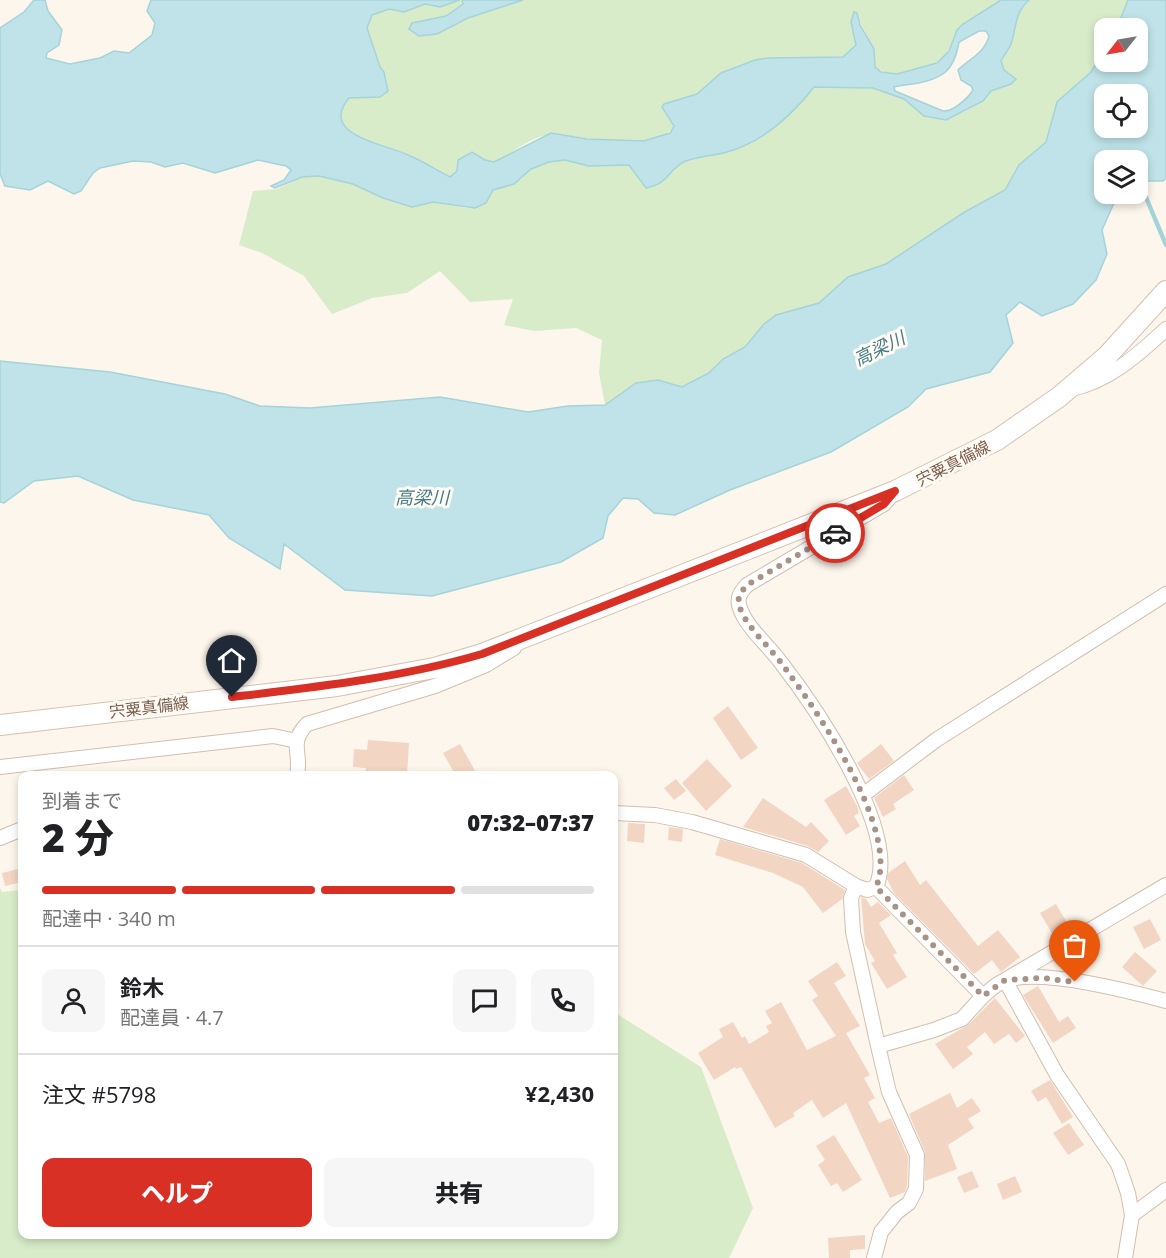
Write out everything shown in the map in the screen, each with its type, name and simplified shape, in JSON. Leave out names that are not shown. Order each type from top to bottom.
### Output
[{"type":"main road","name":"宍粟真備線","points":[[0,725],[337,686],[434,668],[526,638],[895,491],[997,440],[1068,389],[1108,355],[1166,291]]},
{"type":"street","points":[[1068,389],[1088,386],[1126,363],[1166,329]]},
{"type":"street","points":[[618,813],[655,815],[692,822],[806,855],[856,886],[867,890],[876,887],[880,877],[882,856],[879,838],[863,795],[814,706],[747,621],[739,604],[740,594],[759,576],[884,504],[895,491]]},
{"type":"street","points":[[863,795],[936,740],[1166,594]]},
{"type":"street","points":[[297,771],[297,741],[299,733],[307,724],[435,686],[494,661],[526,638]]},
{"type":"street","points":[[0,767],[273,736],[284,736],[297,741]]},
{"type":"street","points":[[0,837],[18,830]]},
{"type":"street","points":[[878,1046],[934,1030],[962,1018],[983,996],[1005,980],[1166,885]]},
{"type":"street","points":[[856,886],[851,898],[853,932],[878,1046],[890,1092],[917,1155],[916,1189],[909,1203],[897,1212],[881,1232],[874,1258]]},
{"type":"street","points":[[876,887],[983,996]]},
{"type":"street","points":[[1005,980],[1042,978],[1166,1001]]},
{"type":"street","points":[[1005,980],[1057,1075],[1118,1164],[1128,1193],[1132,1215],[1125,1242],[1125,1258]]},
{"type":"street","points":[[1132,1215],[1166,1191]]},
{"type":"green space","points":[[462,0],[463,4],[446,16],[417,21],[425,36],[437,34],[480,13],[523,0],[1001,0],[962,25],[943,57],[920,70],[890,73],[875,67],[874,49],[855,12],[852,18],[856,45],[843,57],[768,58],[755,60],[721,73],[697,94],[664,104],[662,107],[674,126],[663,136],[649,141],[632,142],[557,135],[543,136],[494,162],[485,160],[472,152],[458,160],[458,171],[450,177],[414,157],[359,136],[348,129],[342,121],[342,111],[349,98],[380,97],[380,68],[367,28],[372,15],[389,9],[404,12],[425,4],[440,7]]},
{"type":"green space","points":[[1029,0],[1128,0],[1121,18],[1094,18],[1094,67],[1057,102],[1046,142],[1019,165],[1005,190],[963,213],[886,264],[848,277],[819,303],[776,315],[764,324],[745,347],[723,359],[709,373],[682,388],[658,380],[636,383],[605,405],[599,373],[602,340],[576,328],[534,331],[504,325],[513,299],[470,302],[440,271],[407,293],[372,298],[332,314],[304,276],[262,253],[239,245],[253,191],[277,189],[302,177],[319,176],[353,184],[383,198],[412,207],[433,202],[467,208],[486,203],[493,190],[520,180],[531,169],[548,162],[565,160],[589,166],[629,165],[646,188],[654,186],[686,161],[727,152],[753,142],[796,108],[814,87],[873,88],[904,99],[924,116],[964,112],[983,101],[991,91],[1016,79],[1004,70],[1002,60],[1010,32]]},
{"type":"green space","points":[[0,888],[2,892],[18,890],[18,1239],[618,1239],[618,1015],[701,1067],[753,1208],[729,1258],[0,1258]]},
{"type":"water","points":[[34,0],[45,0],[48,11],[62,30],[59,45],[47,53],[46,58],[70,64],[100,58],[114,51],[129,53],[152,35],[155,23],[147,11],[151,0],[460,0],[440,7],[425,4],[404,12],[389,9],[372,15],[367,28],[380,67],[384,72],[388,91],[380,97],[349,98],[342,111],[342,121],[358,136],[414,157],[450,177],[457,171],[458,160],[472,152],[485,160],[494,162],[551,133],[587,139],[644,141],[670,133],[674,126],[662,107],[664,104],[697,94],[721,73],[755,60],[768,58],[843,57],[856,45],[851,22],[854,12],[857,13],[860,25],[874,49],[875,67],[881,72],[897,74],[937,63],[949,51],[957,30],[963,24],[1001,0],[1029,0],[1018,15],[1011,44],[1001,61],[1004,70],[1016,79],[1011,84],[991,91],[983,101],[946,120],[924,116],[904,99],[873,88],[814,87],[796,108],[753,142],[727,152],[686,161],[654,186],[646,188],[629,165],[589,166],[565,160],[549,162],[531,169],[514,184],[493,190],[486,203],[475,208],[433,202],[412,207],[383,198],[353,184],[319,176],[302,177],[275,188],[271,186],[284,180],[291,170],[286,166],[258,160],[215,173],[183,163],[165,167],[151,162],[133,161],[100,168],[93,173],[81,191],[74,194],[48,181],[30,190],[5,186],[0,174],[0,28],[24,12]],"holes":[[[979,31],[986,31],[989,36],[984,47],[958,70],[961,80],[973,90],[956,107],[943,111],[895,91],[894,87],[923,82],[939,76],[950,67],[959,42]]]},
{"type":"water","points":[[462,0],[523,0],[468,18],[437,34],[419,36],[409,29],[412,23],[446,16],[463,4]]},
{"type":"water","name":"高梁川","points":[[1128,0],[1166,0],[1166,178],[1163,181],[1148,181],[1148,150],[1094,150],[1094,204],[1114,204],[1102,230],[1107,254],[1096,280],[1073,304],[1042,316],[1020,302],[1006,315],[1013,343],[990,372],[926,389],[908,407],[831,452],[730,490],[675,515],[654,513],[638,499],[623,498],[608,516],[603,538],[561,562],[432,596],[345,590],[284,544],[280,569],[229,538],[209,515],[133,500],[78,476],[34,481],[4,503],[0,502],[0,361],[110,372],[225,394],[260,406],[310,408],[440,397],[528,412],[568,406],[605,405],[636,383],[658,380],[682,387],[709,373],[723,359],[745,347],[764,324],[776,315],[819,303],[848,277],[886,264],[963,213],[1005,190],[1019,165],[1046,142],[1057,102],[1094,67],[1094,72],[1148,72],[1148,18],[1121,18]]},
{"type":"building","points":[[728,706],[758,748],[741,760],[713,718]]},
{"type":"building","points":[[368,740],[409,743],[407,771],[366,771],[366,768],[353,767],[354,749],[367,750]]},
{"type":"building","points":[[460,744],[475,771],[453,771],[443,753]]},
{"type":"building","points":[[881,744],[894,761],[869,779],[857,763]]},
{"type":"building","points":[[707,759],[732,786],[706,811],[682,783]]},
{"type":"building","points":[[904,775],[914,790],[893,804],[896,809],[883,817],[874,798]]},
{"type":"building","points":[[676,779],[686,791],[674,800],[664,788]]},
{"type":"building","points":[[846,786],[857,806],[859,813],[854,816],[860,826],[846,835],[824,800]]},
{"type":"building","points":[[763,798],[806,827],[811,822],[829,841],[818,852],[808,846],[743,827]]},
{"type":"building","points":[[628,823],[645,824],[644,843],[627,841]]},
{"type":"building","points":[[669,827],[683,829],[682,842],[668,840]]},
{"type":"building","points":[[720,839],[802,863],[845,890],[842,899],[823,913],[803,887],[773,873],[715,855]]},
{"type":"building","points":[[905,861],[920,885],[926,880],[978,946],[998,930],[1020,957],[1001,972],[992,960],[974,974],[894,893],[887,879],[888,873]]},
{"type":"building","points":[[18,869],[18,883],[5,886],[2,873]]},
{"type":"building","points":[[861,897],[866,899],[871,907],[878,902],[891,915],[879,923],[897,953],[893,955],[907,977],[887,989],[871,963],[875,961],[865,944]]},
{"type":"building","points":[[1056,904],[1069,926],[1053,935],[1040,913]]},
{"type":"building","points":[[1150,919],[1161,940],[1144,949],[1133,927]]},
{"type":"building","points":[[1135,952],[1157,971],[1143,986],[1122,967]]},
{"type":"building","points":[[837,962],[846,976],[834,983],[860,1026],[846,1033],[870,1075],[864,1078],[875,1098],[868,1102],[879,1123],[891,1118],[908,1157],[905,1192],[890,1198],[846,1103],[823,1118],[812,1100],[793,1113],[795,1116],[775,1128],[741,1067],[736,1069],[735,1067],[714,1080],[698,1053],[723,1037],[719,1029],[733,1022],[742,1038],[745,1036],[749,1044],[769,1032],[766,1026],[772,1023],[765,1011],[781,1002],[807,1050],[836,1036],[812,1000],[818,996],[808,981]]},
{"type":"building","points":[[1038,986],[1059,1022],[1068,1016],[1076,1028],[1053,1043],[1023,995]]},
{"type":"building","points":[[995,998],[1025,1036],[1016,1043],[1009,1034],[994,1044],[985,1032],[967,1047],[973,1054],[953,1069],[935,1044],[968,1025]]},
{"type":"building","points":[[1050,1080],[1073,1117],[1062,1124],[1046,1097],[1038,1102],[1031,1091]]},
{"type":"building","points":[[950,1093],[957,1108],[972,1098],[981,1111],[968,1119],[974,1128],[948,1145],[957,1169],[925,1181],[925,1152],[909,1114]]},
{"type":"building","points":[[1069,1123],[1084,1145],[1068,1155],[1053,1133]]},
{"type":"building","points":[[834,1135],[862,1180],[843,1192],[837,1183],[831,1186],[818,1165],[825,1160],[816,1146]]},
{"type":"building","points":[[972,1171],[979,1187],[964,1193],[957,1177]]},
{"type":"building","points":[[1015,1176],[1022,1192],[1003,1200],[997,1184]]},
{"type":"building","points":[[865,1235],[865,1249],[850,1250],[850,1258],[829,1258],[828,1238]]},
{"type":"waterway","points":[[1148,202],[1166,245]]},
{"type":"way so far","points":[[835,533],[759,576],[740,594],[739,604],[747,621],[814,706],[863,795],[879,838],[882,856],[880,877],[876,887],[983,996],[1005,980],[1042,978],[1075,982]]},
{"type":"route","points":[[232,697],[337,686],[434,668],[482,654],[895,491],[884,504],[835,533]]}]
